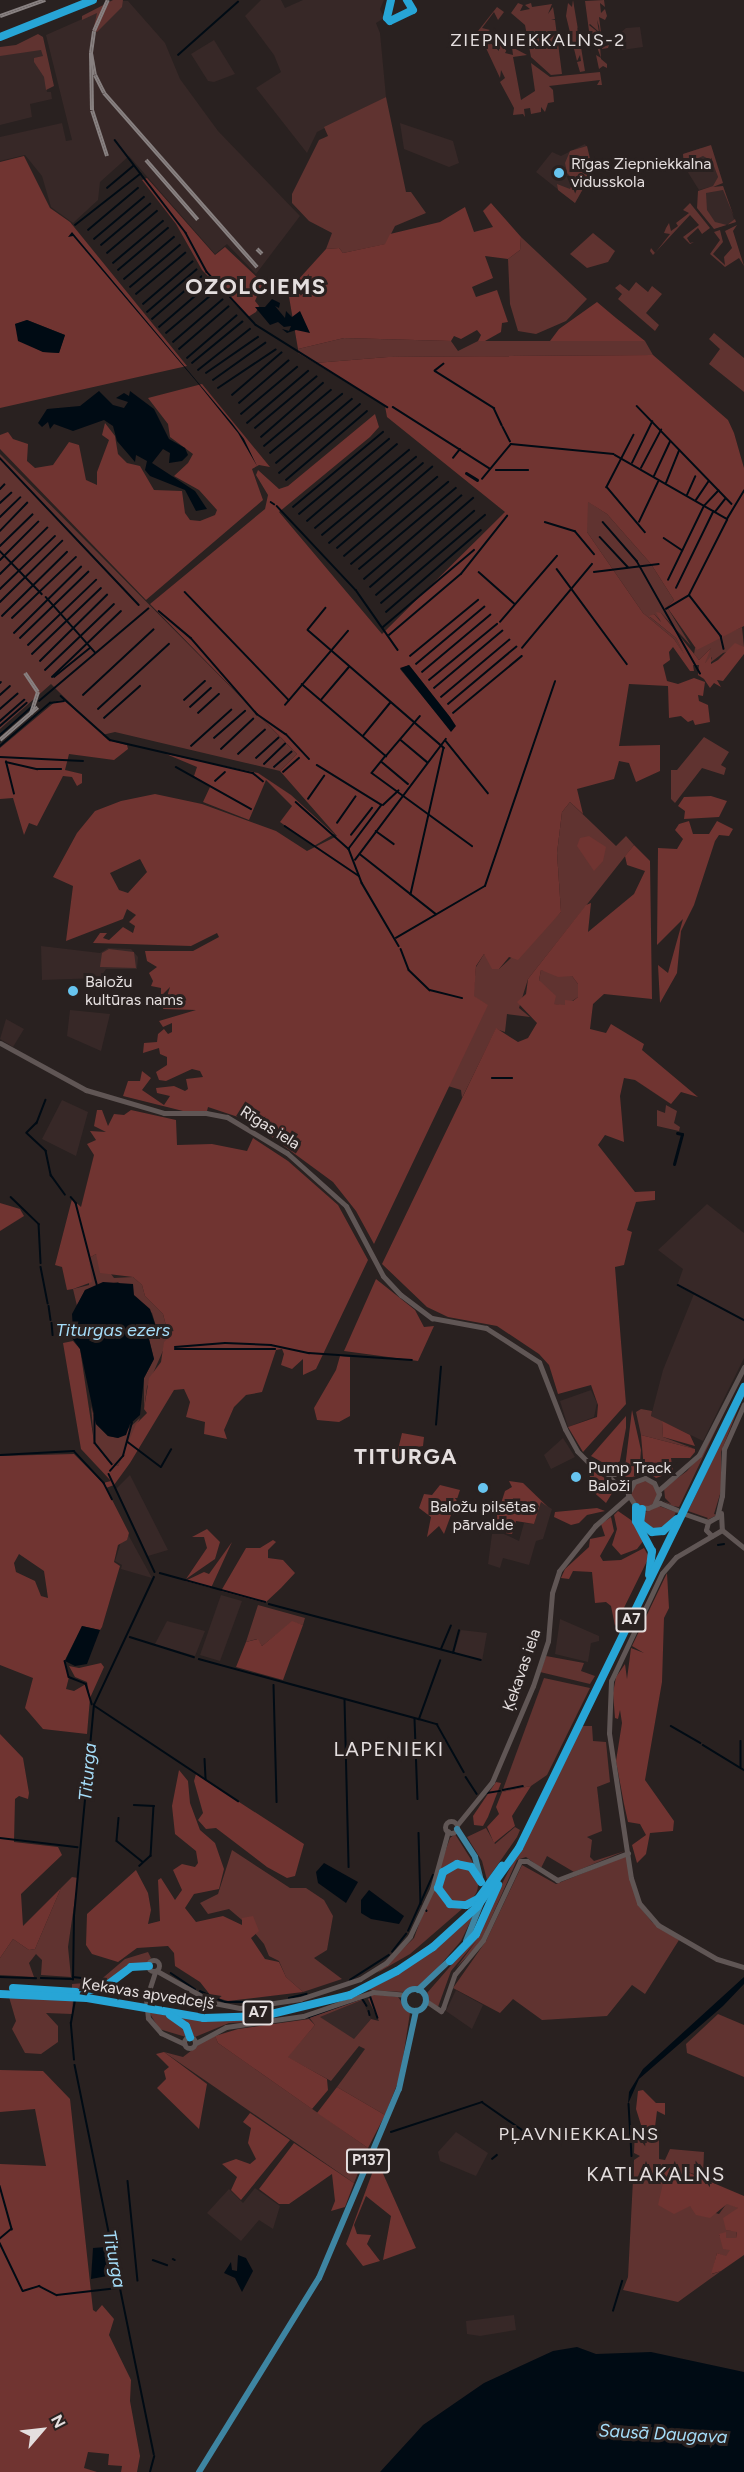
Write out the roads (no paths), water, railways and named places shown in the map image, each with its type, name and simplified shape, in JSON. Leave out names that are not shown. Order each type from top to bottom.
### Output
[{"type":"highway","points":[[0,32],[82,0]]},
{"type":"highway","points":[[0,37],[93,0]]},
{"type":"highway","points":[[391,0],[387,18],[390,21],[412,10],[407,0]]},
{"type":"highway","name":"A7","points":[[478,1899],[528,1822],[744,1380]]},
{"type":"highway","name":"Ķekavas apvedceļš","points":[[0,1994],[87,1998],[204,2018],[263,2016],[312,2007],[350,1995],[397,1971],[433,1947],[472,1912],[503,1874],[519,1848],[743,1389]]},
{"type":"highway","points":[[634,1503],[640,1523],[652,1532],[667,1529],[677,1514]]},
{"type":"highway","points":[[634,1503],[636,1521],[652,1551],[649,1575]]},
{"type":"highway","points":[[478,1899],[466,1905],[453,1906],[441,1895],[439,1881],[447,1868],[460,1864],[474,1869],[481,1884]]},
{"type":"highway","points":[[450,1961],[476,1934],[503,1874]]},
{"type":"highway","name":"Ķekavas apvedceļš","points":[[0,1989],[82,1992],[204,2014],[249,2014],[300,2006],[348,1990],[405,1962],[443,1934],[478,1899]]},
{"type":"highway","points":[[82,1992],[106,1986],[131,1968],[154,1969]]},
{"type":"highway","points":[[166,2013],[182,2023],[190,2040]]},
{"type":"main road","name":"Rīgas iela","points":[[0,1043],[54,1074],[108,1097],[164,1113],[213,1113],[252,1130],[300,1164],[346,1206],[382,1275],[401,1295],[432,1318],[486,1328],[539,1362],[564,1429],[580,1454],[590,1464],[630,1486]]},
{"type":"main road","points":[[654,1505],[658,1491],[699,1455],[744,1367]]},
{"type":"main road","points":[[744,1404],[725,1443],[722,1470],[725,1494],[711,1526],[701,1544],[679,1554],[665,1569],[610,1686],[609,1743],[633,1888],[649,1917],[717,1959],[744,1967]]},
{"type":"main road","points":[[668,1506],[634,1503],[630,1486],[645,1478],[677,1514]]},
{"type":"main road","name":"Ķekavas iela","points":[[454,1829],[492,1782],[533,1686],[550,1631],[552,1593],[558,1574],[595,1526],[622,1503],[634,1503]]},
{"type":"main road","points":[[685,1514],[711,1526],[744,1548]]},
{"type":"main road","points":[[711,1526],[720,1533]]},
{"type":"main road","points":[[405,1997],[429,1984],[450,1961],[472,1931],[480,1907],[481,1884],[477,1862],[463,1838],[454,1829],[445,1847],[426,1904],[410,1935],[386,1963],[360,1979],[300,2000],[240,2008],[214,2003],[154,1969],[147,1996],[148,2016],[158,2031],[172,2038],[190,2040],[204,2037],[229,2026],[303,2016],[373,1992],[405,1997],[413,2011],[425,2002],[429,1984]]},
{"type":"main road","points":[[418,1990],[425,2002],[434,2007],[443,2008],[455,1974],[483,1940],[520,1861],[527,1861],[557,1880],[628,1853]]},
{"type":"main road","name":"P137","points":[[199,2472],[315,2286],[399,2089],[408,2052],[413,2011]]},
{"type":"water","points":[[72,232],[232,423],[244,439],[257,466],[238,433],[196,381],[73,236],[68,237]]},
{"type":"water","points":[[272,299],[280,303],[279,308],[275,306],[285,318],[286,311],[292,317],[300,311],[310,333],[296,330],[287,333],[282,329],[289,331],[291,326],[284,327],[278,322],[270,325],[255,307],[265,307]]},
{"type":"water","points":[[27,320],[65,335],[59,353],[43,352],[18,341],[15,324]]},
{"type":"water","points":[[99,391],[113,405],[124,408],[128,402],[116,398],[124,393],[129,396],[130,391],[154,409],[169,439],[185,448],[188,455],[182,461],[169,463],[170,453],[163,449],[152,463],[195,491],[207,509],[196,511],[185,490],[150,476],[145,470],[147,461],[136,455],[135,462],[117,441],[113,426],[104,420],[73,431],[54,424],[50,429],[48,422],[42,427],[38,423],[47,409],[80,406]]},
{"type":"water","points":[[409,665],[456,726],[451,732],[400,668]]},
{"type":"water","name":"Titurgas ezers","points":[[103,1282],[133,1284],[134,1295],[150,1309],[157,1330],[149,1339],[154,1359],[144,1378],[140,1415],[130,1424],[126,1435],[118,1438],[108,1436],[96,1424],[80,1349],[72,1338],[65,1336],[73,1330],[72,1314],[85,1290]]},
{"type":"water","points":[[82,1626],[100,1630],[87,1664],[75,1666],[65,1661]]},
{"type":"water","points":[[324,1863],[358,1882],[346,1903],[318,1883],[316,1872]]},
{"type":"water","points":[[369,1890],[404,1916],[399,1924],[371,1919],[361,1913],[361,1900]]},
{"type":"water","points":[[744,1977],[744,1984],[723,2006],[639,2079],[628,2104],[629,2092],[643,2069]]},
{"type":"water","points":[[106,2247],[113,2275],[91,2279],[93,2248]]},
{"type":"water","points":[[238,2255],[246,2258],[253,2271],[242,2292],[235,2278],[224,2273],[231,2262],[232,2270],[237,2271]]},
{"type":"water","name":"Sausā Daugava","points":[[577,2347],[596,2354],[651,2352],[744,2372],[744,2472],[380,2472],[423,2425],[484,2383],[553,2351]]},
{"type":"waterway","points":[[178,55],[238,2]]},
{"type":"waterway","points":[[115,140],[186,233],[207,272],[256,325],[387,407]]},
{"type":"waterway","points":[[107,188],[133,166]]},
{"type":"waterway","points":[[75,225],[140,174]]},
{"type":"waterway","points":[[88,230],[138,188]]},
{"type":"waterway","points":[[94,239],[144,197]]},
{"type":"waterway","points":[[101,245],[150,204]]},
{"type":"waterway","points":[[107,253],[157,211]]},
{"type":"waterway","points":[[113,263],[163,221]]},
{"type":"waterway","points":[[118,270],[168,228]]},
{"type":"waterway","points":[[124,279],[174,237]]},
{"type":"waterway","points":[[130,287],[180,245]]},
{"type":"waterway","points":[[136,294],[185,253]]},
{"type":"waterway","points":[[143,304],[192,262]]},
{"type":"waterway","points":[[147,312],[196,270]]},
{"type":"waterway","points":[[152,319],[201,277]]},
{"type":"waterway","points":[[159,327],[208,285]]},
{"type":"waterway","points":[[166,333],[216,291]]},
{"type":"waterway","points":[[173,342],[222,300]]},
{"type":"waterway","points":[[179,349],[228,307]]},
{"type":"waterway","points":[[187,358],[236,316]]},
{"type":"waterway","points":[[192,363],[242,322]]},
{"type":"waterway","points":[[198,370],[250,329]]},
{"type":"waterway","points":[[206,373],[258,337]]},
{"type":"waterway","points":[[213,380],[265,343]]},
{"type":"waterway","points":[[218,388],[275,350]]},
{"type":"waterway","points":[[232,395],[281,353]]},
{"type":"waterway","points":[[239,403],[288,361]]},
{"type":"waterway","points":[[444,364],[435,371],[494,408],[502,425]]},
{"type":"waterway","points":[[241,414],[297,367]]},
{"type":"waterway","points":[[247,423],[308,371]]},
{"type":"waterway","points":[[255,428],[316,377]]},
{"type":"waterway","points":[[261,437],[323,383]]},
{"type":"waterway","points":[[264,446],[331,390]]},
{"type":"waterway","points":[[270,453],[342,394]]},
{"type":"waterway","points":[[276,463],[352,399]]},
{"type":"waterway","points":[[279,473],[360,404]]},
{"type":"waterway","points":[[637,406],[732,504]]},
{"type":"waterway","points":[[393,407],[489,468]]},
{"type":"waterway","points":[[286,480],[367,411]]},
{"type":"waterway","points":[[632,463],[652,422]]},
{"type":"waterway","points":[[503,427],[510,441]]},
{"type":"waterway","points":[[641,468],[661,430]]},
{"type":"waterway","points":[[293,507],[383,432]]},
{"type":"waterway","points":[[634,435],[607,487],[645,532]]},
{"type":"waterway","points":[[299,514],[389,439]]},
{"type":"waterway","points":[[654,476],[670,442]]},
{"type":"waterway","points":[[307,521],[397,444]]},
{"type":"waterway","points":[[482,479],[511,444],[614,454]]},
{"type":"waterway","points":[[453,458],[460,449]]},
{"type":"waterway","points":[[315,528],[409,450]]},
{"type":"waterway","points":[[666,483],[679,451]]},
{"type":"waterway","points":[[615,455],[727,519],[744,491]]},
{"type":"waterway","points":[[322,535],[416,457]]},
{"type":"waterway","points":[[0,458],[139,605]]},
{"type":"waterway","points":[[329,543],[423,463]]},
{"type":"waterway","points":[[337,548],[432,467]]},
{"type":"waterway","points":[[496,470],[528,470]]},
{"type":"waterway","points":[[466,473],[477,480]]},
{"type":"waterway","points":[[344,556],[437,477]]},
{"type":"waterway","points":[[687,495],[695,477]]},
{"type":"waterway","points":[[351,564],[448,482]]},
{"type":"waterway","points":[[639,522],[658,482]]},
{"type":"waterway","points":[[696,500],[708,482]]},
{"type":"waterway","points":[[0,489],[4,485]]},
{"type":"waterway","points":[[359,569],[456,488]]},
{"type":"waterway","points":[[668,580],[704,506],[718,491]]},
{"type":"waterway","points":[[0,503],[11,493]]},
{"type":"waterway","points":[[364,579],[461,496]]},
{"type":"waterway","points":[[0,517],[20,498]]},
{"type":"waterway","points":[[370,587],[473,498]]},
{"type":"waterway","points":[[715,512],[725,499]]},
{"type":"waterway","points":[[0,531],[27,503]]},
{"type":"waterway","points":[[277,506],[356,590],[398,650]]},
{"type":"waterway","points":[[376,595],[474,511]]},
{"type":"waterway","points":[[676,588],[713,512]]},
{"type":"waterway","points":[[0,546],[32,515]]},
{"type":"waterway","points":[[381,603],[485,515]]},
{"type":"waterway","points":[[389,635],[461,574],[507,516]]},
{"type":"waterway","points":[[666,609],[689,595],[727,520]]},
{"type":"waterway","points":[[0,560],[38,522]]},
{"type":"waterway","points":[[545,522],[575,531],[594,554]]},
{"type":"waterway","points":[[603,522],[637,561],[700,673]]},
{"type":"waterway","points":[[0,574],[47,528]]},
{"type":"waterway","points":[[386,612],[481,530]]},
{"type":"waterway","points":[[0,589],[55,536]]},
{"type":"waterway","points":[[600,537],[628,567]]},
{"type":"waterway","points":[[664,538],[682,550]]},
{"type":"waterway","points":[[0,602],[62,541]]},
{"type":"waterway","points":[[383,627],[474,550]]},
{"type":"waterway","points":[[0,551],[42,594]]},
{"type":"waterway","points":[[2,616],[67,552]]},
{"type":"waterway","points":[[500,622],[557,556]]},
{"type":"waterway","points":[[12,618],[76,557]]},
{"type":"waterway","points":[[522,648],[592,564]]},
{"type":"waterway","points":[[594,572],[659,564]]},
{"type":"waterway","points":[[14,633],[81,567]]},
{"type":"waterway","points":[[557,569],[627,664]]},
{"type":"waterway","points":[[20,638],[88,572]]},
{"type":"waterway","points":[[479,572],[515,604]]},
{"type":"waterway","points":[[28,645],[96,580]]},
{"type":"waterway","points":[[32,654],[101,588]]},
{"type":"waterway","points":[[185,592],[289,700]]},
{"type":"waterway","points":[[40,661],[107,595]]},
{"type":"waterway","points":[[690,596],[721,636],[724,649]]},
{"type":"waterway","points":[[46,597],[95,652]]},
{"type":"waterway","points":[[410,656],[478,600]]},
{"type":"waterway","points":[[45,670],[114,604]]},
{"type":"waterway","points":[[416,664],[484,607]]},
{"type":"waterway","points":[[326,608],[308,630],[444,748],[411,894]]},
{"type":"waterway","points":[[39,701],[148,609]]},
{"type":"waterway","points":[[52,677],[121,611]]},
{"type":"waterway","points":[[159,611],[191,638],[257,714],[286,734],[309,759]]},
{"type":"waterway","points":[[422,672],[490,615]]},
{"type":"waterway","points":[[429,680],[497,624]]},
{"type":"waterway","points":[[83,695],[153,630]]},
{"type":"waterway","points":[[285,705],[348,631]]},
{"type":"waterway","points":[[434,688],[502,631]]},
{"type":"waterway","points":[[441,697],[509,640]]},
{"type":"waterway","points":[[98,709],[169,644]]},
{"type":"waterway","points":[[448,704],[516,647]]},
{"type":"waterway","points":[[54,677],[90,648]]},
{"type":"waterway","points":[[453,713],[522,656]]},
{"type":"waterway","points":[[321,700],[349,667]]},
{"type":"waterway","points":[[184,700],[205,681]]},
{"type":"waterway","points":[[396,938],[485,886],[555,682]]},
{"type":"waterway","points":[[302,684],[386,756],[420,716]]},
{"type":"waterway","points":[[0,695],[10,686]]},
{"type":"waterway","points":[[104,718],[140,686]]},
{"type":"waterway","points":[[190,707],[211,688]]},
{"type":"waterway","points":[[0,709],[17,694]]},
{"type":"waterway","points":[[198,713],[219,694]]},
{"type":"waterway","points":[[61,696],[110,740],[253,773],[263,781]]},
{"type":"waterway","points":[[0,721],[24,700]]},
{"type":"waterway","points":[[0,746],[50,703],[64,701]]},
{"type":"waterway","points":[[0,726],[26,703]]},
{"type":"waterway","points":[[363,736],[390,703]]},
{"type":"waterway","points":[[0,735],[34,705]]},
{"type":"waterway","points":[[191,746],[231,710]]},
{"type":"waterway","points":[[214,738],[245,711]]},
{"type":"waterway","points":[[221,749],[253,719]]},
{"type":"waterway","points":[[238,754],[265,730]]},
{"type":"waterway","points":[[256,758],[278,738]]},
{"type":"waterway","points":[[355,860],[446,739]]},
{"type":"waterway","points":[[401,740],[427,762]]},
{"type":"waterway","points":[[446,741],[488,793]]},
{"type":"waterway","points":[[264,764],[285,744]]},
{"type":"waterway","points":[[274,767],[291,752]]},
{"type":"waterway","points":[[386,756],[372,773],[472,846]]},
{"type":"waterway","points":[[0,757],[83,761]]},
{"type":"waterway","points":[[283,772],[299,758]]},
{"type":"waterway","points":[[14,794],[6,762],[37,769],[61,769]]},
{"type":"waterway","points":[[382,762],[408,784]]},
{"type":"waterway","points":[[317,765],[382,805],[349,849],[362,883],[399,946]]},
{"type":"waterway","points":[[176,767],[251,809]]},
{"type":"waterway","points":[[215,781],[225,772]]},
{"type":"waterway","points":[[308,799],[324,776]]},
{"type":"waterway","points":[[383,805],[398,791]]},
{"type":"waterway","points":[[337,823],[355,797]]},
{"type":"waterway","points":[[296,802],[349,849]]},
{"type":"waterway","points":[[351,835],[372,808]]},
{"type":"waterway","points":[[285,826],[359,876]]},
{"type":"waterway","points":[[376,831],[394,844]]},
{"type":"waterway","points":[[360,854],[436,914]]},
{"type":"waterway","points":[[401,949],[409,970],[430,990],[462,998]]},
{"type":"waterway","points":[[492,1078],[512,1078]]},
{"type":"waterway","points":[[46,1100],[37,1123],[27,1133],[46,1151],[51,1175],[65,1194]]},
{"type":"waterway","points":[[674,1164],[682,1134],[677,1133]]},
{"type":"waterway","points":[[11,1197],[39,1224],[41,1263]]},
{"type":"waterway","points":[[71,1197],[76,1203],[97,1284]]},
{"type":"waterway","points":[[41,1267],[48,1303]]},
{"type":"waterway","points":[[678,1285],[744,1320]]},
{"type":"waterway","points":[[49,1306],[51,1320]]},
{"type":"waterway","points":[[52,1323],[53,1335]]},
{"type":"waterway","points":[[175,1347],[225,1343],[271,1345],[309,1353],[412,1360]]},
{"type":"waterway","points":[[175,1349],[275,1349]]},
{"type":"waterway","points":[[436,1425],[441,1367]]},
{"type":"waterway","points":[[95,1415],[95,1443],[112,1464]]},
{"type":"waterway","points":[[110,1471],[123,1456],[132,1423]]},
{"type":"waterway","points":[[128,1442],[161,1467],[171,1450]]},
{"type":"waterway","points":[[0,1455],[74,1451],[104,1483],[112,1499]]},
{"type":"waterway","name":"Titurga","points":[[109,1474],[155,1572]]},
{"type":"waterway","points":[[718,1545],[724,1544]]},
{"type":"waterway","points":[[160,1573],[265,1602]]},
{"type":"waterway","name":"Titurga","points":[[73,1980],[74,1916],[94,1705],[154,1577]]},
{"type":"waterway","points":[[269,1604],[481,1660]]},
{"type":"waterway","points":[[441,1649],[451,1626]]},
{"type":"waterway","points":[[453,1653],[459,1631]]},
{"type":"waterway","points":[[130,1637],[194,1657]]},
{"type":"waterway","points":[[199,1659],[419,1719],[440,1661]]},
{"type":"waterway","points":[[65,1661],[69,1677],[86,1684],[92,1704]]},
{"type":"waterway","points":[[274,1685],[277,1802]]},
{"type":"waterway","points":[[345,1700],[349,1867]]},
{"type":"waterway","points":[[95,1706],[238,1801]]},
{"type":"waterway","points":[[415,1719],[418,1799]]},
{"type":"waterway","points":[[419,1719],[437,1724],[464,1772]]},
{"type":"waterway","points":[[671,1726],[700,1743]]},
{"type":"waterway","points":[[741,1741],[741,1767]]},
{"type":"waterway","points":[[703,1745],[744,1770]]},
{"type":"waterway","points":[[205,1759],[206,1779]]},
{"type":"waterway","points":[[466,1777],[477,1794]]},
{"type":"waterway","points":[[503,1790],[523,1786]]},
{"type":"waterway","points":[[487,1793],[500,1791]]},
{"type":"waterway","points":[[134,1805],[154,1806],[151,1856],[140,1866]]},
{"type":"waterway","points":[[119,1818],[117,1841],[143,1862]]},
{"type":"waterway","points":[[419,1833],[421,1904]]},
{"type":"waterway","points":[[0,1838],[77,1847]]},
{"type":"waterway","points":[[408,1931],[433,1875]]},
{"type":"waterway","points":[[392,1952],[406,1934]]},
{"type":"waterway","points":[[350,1980],[389,1955]]},
{"type":"waterway","points":[[171,1973],[195,1989]]},
{"type":"waterway","points":[[0,1977],[36,1978]]},
{"type":"waterway","points":[[73,1977],[93,1979]]},
{"type":"waterway","points":[[41,1978],[72,1979]]},
{"type":"waterway","points":[[200,1991],[225,2002],[260,2002]]},
{"type":"waterway","points":[[289,1998],[307,1994]]},
{"type":"waterway","points":[[370,1995],[378,2018]]},
{"type":"waterway","points":[[309,2017],[362,1998],[367,2006]]},
{"type":"waterway","name":"Titurga","points":[[74,2060],[71,2023],[75,2001]]},
{"type":"waterway","points":[[369,2011],[370,2015]]},
{"type":"waterway","name":"Titurga","points":[[75,2065],[154,2454]]},
{"type":"waterway","points":[[391,2132],[482,2102],[531,2136]]},
{"type":"waterway","points":[[629,2104],[632,2156]]},
{"type":"waterway","points":[[492,2159],[497,2155]]},
{"type":"waterway","points":[[128,2181],[138,2281]]},
{"type":"waterway","points":[[0,2186],[12,2229],[0,2239]]},
{"type":"waterway","points":[[0,2243],[23,2291],[39,2286],[57,2295],[118,2288]]},
{"type":"waterway","points":[[153,2260],[167,2265]]},
{"type":"waterway","points":[[613,2311],[622,2281]]},
{"type":"waterway","name":"Titurga","points":[[150,2472],[154,2457]]},
{"type":"railway","points":[[0,16],[45,0]]},
{"type":"railway","points":[[107,156],[92,110],[91,53],[94,31],[108,0]]},
{"type":"railway","points":[[91,53],[95,75],[104,93],[257,267]]},
{"type":"railway","points":[[146,160],[198,220]]},
{"type":"railway","points":[[257,249],[262,254]]},
{"type":"railway","points":[[25,673],[38,692],[31,714]]},
{"type":"railway","points":[[0,740],[38,707]]},
{"type":"place","name":"Rīgas Ziepniekkalna vidusskola","points":[[559,173]]},
{"type":"place","name":"Baložu kultūras nams","points":[[73,991]]},
{"type":"place","name":"Pump Track Baloži","points":[[576,1477]]},
{"type":"place","name":"Baložu pilsētas pārvalde","points":[[483,1488]]},
{"type":"district","name":"ZIEPNIEKKALNS-2","points":[[538,40]]},
{"type":"district","name":"OZOLCIEMS","points":[[256,287]]},
{"type":"district","name":"TITURGA","points":[[406,1457]]},
{"type":"district","name":"LAPENIEKI","points":[[389,1749]]},
{"type":"district","name":"PĻAVNIEKKALNS","points":[[579,2134]]},
{"type":"district","name":"KATLAKALNS","points":[[656,2174]]}]
